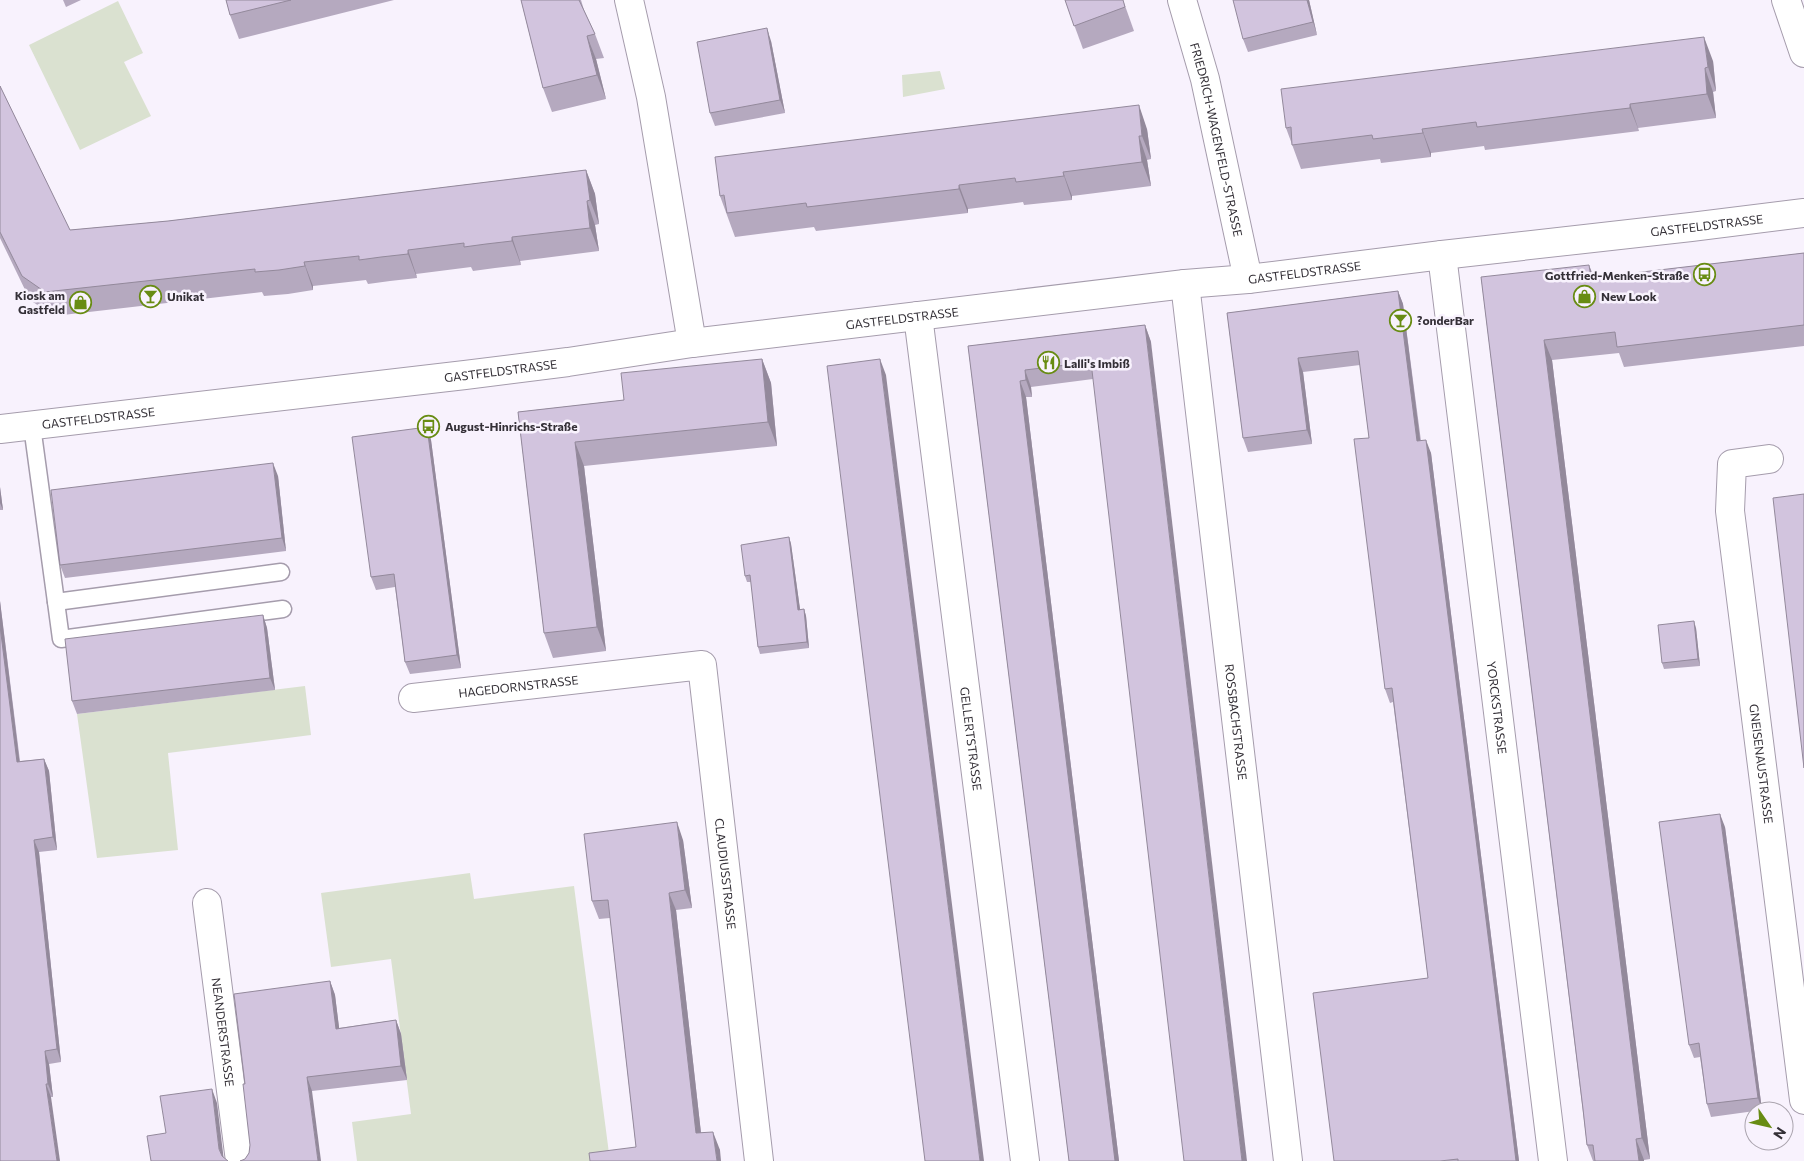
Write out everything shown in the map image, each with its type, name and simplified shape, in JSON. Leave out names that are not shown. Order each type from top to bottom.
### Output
[{"type":"street","points":[[629,0],[651,97],[692,343]]},
{"type":"street","name":"FRIEDRICH-WAGENFELD-STRASSE","points":[[1182,0],[1205,79],[1248,279]]},
{"type":"street","points":[[1786,0],[1804,53]]},
{"type":"street","name":"GASTFELDSTRASSE","points":[[0,429],[568,362],[692,343],[1804,213]]},
{"type":"street","name":"YORCKSTRASSE","points":[[1442,254],[1553,1161]]},
{"type":"street","name":"ROSSBACHSTRASSE","points":[[1185,284],[1288,1161]]},
{"type":"street","name":"GELLERTSTRASSE","points":[[918,316],[1024,1161]]},
{"type":"street","name":"GNEISENAUSTRASSE","points":[[1769,459],[1732,464],[1730,511],[1804,1100]]},
{"type":"street","name":"CLAUDIUSSTRASSE","points":[[624,674],[702,664],[760,1161]]},
{"type":"street","name":"HAGEDORNSTRASSE","points":[[413,698],[624,674]]},
{"type":"street","name":"NEANDERSTRASSE","points":[[206,903],[240,1161]]},
{"type":"lane","points":[[32,426],[61,639],[283,609]]},
{"type":"lane","points":[[56,602],[281,572]]},
{"type":"green space","points":[[118,1],[143,53],[124,62],[151,116],[80,150],[29,45]]},
{"type":"green space","points":[[940,71],[945,89],[903,97],[902,75]]},
{"type":"green space","points":[[305,686],[311,735],[168,753],[178,850],[97,858],[77,714]]},
{"type":"green space","points":[[470,873],[474,899],[574,886],[610,1161],[357,1161],[352,1122],[411,1114],[391,959],[331,967],[321,893]]},
{"type":"building","points":[[226,0],[291,0],[230,15]]},
{"type":"building","points":[[521,0],[579,0],[595,34],[587,36],[597,75],[543,88]]},
{"type":"building","points":[[1065,0],[1123,0],[1125,7],[1074,26]]},
{"type":"building","points":[[1233,0],[1307,0],[1313,22],[1243,39]]},
{"type":"building","points":[[767,28],[780,100],[710,113],[697,42]]},
{"type":"building","points":[[1704,37],[1708,67],[1705,68],[1707,94],[1630,104],[1630,108],[1477,127],[1476,122],[1422,129],[1423,133],[1373,139],[1372,135],[1292,145],[1291,127],[1286,128],[1281,89]]},
{"type":"building","points":[[0,86],[70,230],[168,221],[586,170],[590,200],[587,201],[590,228],[512,237],[512,241],[464,247],[464,243],[408,250],[408,254],[359,260],[359,256],[304,262],[305,266],[279,270],[255,272],[255,269],[45,292],[22,276],[0,232]]},
{"type":"building","points":[[1139,105],[1142,136],[1139,136],[1142,162],[1063,172],[1064,176],[1016,182],[1015,178],[959,185],[959,189],[807,207],[806,203],[727,213],[724,195],[720,196],[715,157]]},
{"type":"building","points":[[1804,253],[1804,325],[1617,347],[1615,332],[1544,340],[1642,1138],[1636,1139],[1639,1161],[1595,1161],[1593,1145],[1587,1145],[1481,277],[1589,265],[1591,278]]},
{"type":"building","points":[[1398,291],[1417,441],[1426,440],[1516,1161],[1458,1161],[1458,1159],[1440,1161],[1334,1161],[1313,993],[1428,978],[1392,688],[1385,689],[1354,439],[1369,438],[1358,351],[1298,358],[1307,430],[1243,438],[1227,313]]},
{"type":"building","points":[[1145,325],[1242,1161],[1184,1161],[1091,362],[1025,370],[1026,380],[1020,381],[1115,1161],[1069,1161],[968,346]]},
{"type":"building","points":[[762,359],[768,422],[575,442],[597,627],[544,633],[518,412],[624,400],[621,373]]},
{"type":"building","points":[[880,359],[980,1161],[925,1161],[827,366]]},
{"type":"building","points":[[427,427],[457,655],[405,662],[394,574],[371,577],[352,437]]},
{"type":"building","points":[[273,463],[282,538],[60,565],[51,490]]},
{"type":"building","points":[[1804,494],[1804,768],[1773,498]]},
{"type":"building","points":[[789,537],[798,610],[804,609],[807,642],[758,647],[750,575],[745,576],[741,545]]},
{"type":"building","points":[[263,615],[270,678],[72,701],[65,639]]},
{"type":"building","points":[[1694,621],[1698,659],[1662,663],[1658,625]]},
{"type":"building","points":[[0,626],[17,762],[44,759],[53,837],[34,840],[57,1049],[45,1051],[48,1084],[46,1084],[57,1161],[0,1161]]},
{"type":"building","points":[[1720,814],[1758,1098],[1707,1104],[1699,1043],[1689,1045],[1659,822]]},
{"type":"building","points":[[677,822],[685,890],[669,893],[696,1133],[713,1132],[717,1161],[590,1161],[589,1153],[636,1147],[608,900],[592,901],[584,834]]},
{"type":"building","points":[[330,981],[336,1029],[396,1020],[401,1066],[307,1077],[318,1161],[240,1161],[245,1159],[249,1153],[250,1145],[234,994]]},
{"type":"building","points":[[212,1089],[219,1149],[222,1156],[228,1161],[151,1161],[147,1136],[166,1133],[160,1096]]},
{"type":"place","name":"Gottfried-Menken-Straße","points":[[1705,275]]},
{"type":"place","name":"Unikat","points":[[151,296]]},
{"type":"place","name":"New Look","points":[[1585,296]]},
{"type":"place","name":"Kiosk am Gastfeld","points":[[81,302]]},
{"type":"place","name":"?onderBar","points":[[1401,320]]},
{"type":"place","name":"Lalli's Imbiß","points":[[1048,363]]},
{"type":"place","name":"August-Hinrichs-Straße","points":[[429,426]]}]
